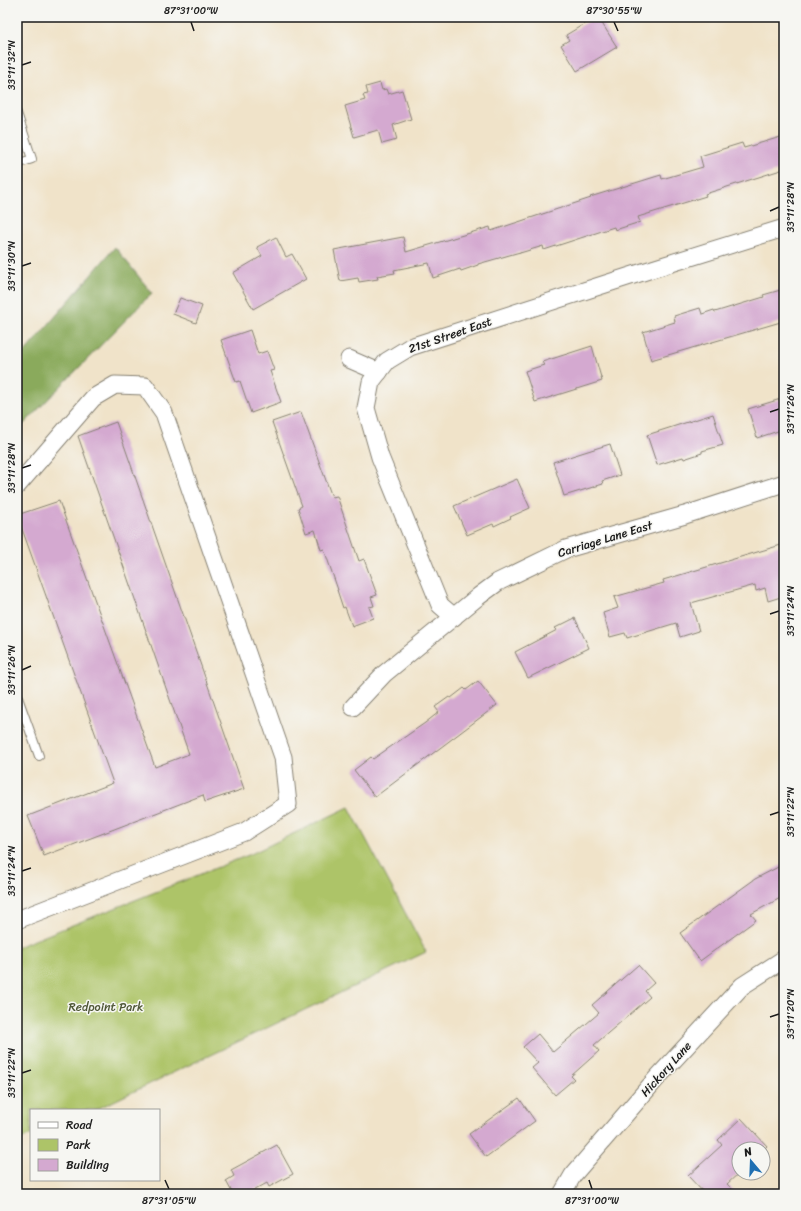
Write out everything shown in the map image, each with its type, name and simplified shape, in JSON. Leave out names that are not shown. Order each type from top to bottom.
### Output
[{"type":"street","name":"21st Street East","points":[[454,617],[440,606],[380,456],[366,408],[371,382],[387,361],[410,347],[784,228]]},
{"type":"street","points":[[348,358],[379,372]]},
{"type":"street","points":[[17,486],[93,398],[115,385],[145,386],[164,413],[283,757],[288,804],[244,832],[17,920]]},
{"type":"street","name":"Carriage Lane East","points":[[353,707],[384,674],[478,596],[498,582],[566,549],[685,515],[784,482]]},
{"type":"street","name":"Hickory Lane","points":[[562,1194],[573,1175],[646,1091],[736,992],[742,986],[784,959]]},
{"type":"lane","points":[[17,113],[32,159],[17,164]]},
{"type":"lane","points":[[17,695],[39,756]]},
{"type":"green space","points":[[115,247],[152,293],[17,431],[17,361]]},
{"type":"green space","name":"Redpoint Park","points":[[349,807],[426,952],[97,1109],[30,1109],[30,1135],[17,1141],[17,947],[251,854]]},
{"type":"building","points":[[598,17],[617,47],[577,71],[561,45],[569,40],[566,35]]},
{"type":"building","points":[[380,83],[382,90],[386,89],[388,94],[402,90],[411,119],[393,125],[397,140],[382,144],[378,130],[354,137],[345,106],[365,100],[363,95],[368,94],[366,87]]},
{"type":"building","points":[[784,136],[784,169],[705,194],[706,196],[638,217],[640,222],[615,230],[614,227],[544,250],[543,246],[520,252],[478,264],[461,271],[460,269],[433,278],[429,263],[394,270],[395,273],[377,276],[378,279],[359,282],[358,278],[340,281],[334,250],[403,237],[406,252],[490,227],[491,231],[591,198],[590,197],[661,175],[662,179],[703,167],[700,156],[742,143],[744,148]]},
{"type":"building","points":[[276,237],[286,257],[292,254],[306,279],[253,309],[233,273],[262,256],[257,247]]},
{"type":"building","points":[[784,289],[784,321],[651,360],[643,332],[675,322],[674,316],[700,308],[702,314],[714,310],[715,312],[764,297],[763,295]]},
{"type":"building","points":[[180,298],[202,306],[196,323],[173,314]]},
{"type":"building","points":[[250,330],[258,354],[267,351],[274,370],[270,371],[281,402],[251,413],[240,381],[236,382],[221,340]]},
{"type":"building","points":[[592,346],[602,381],[535,402],[525,371],[544,365],[542,362]]},
{"type":"building","points":[[784,398],[784,429],[757,438],[748,409]]},
{"type":"building","points":[[301,412],[332,497],[337,496],[359,561],[364,559],[377,595],[371,597],[374,606],[369,607],[373,618],[352,626],[345,607],[343,608],[324,549],[321,550],[315,530],[306,533],[298,508],[302,506],[272,422]]},
{"type":"building","points":[[713,414],[723,445],[702,451],[702,453],[684,459],[683,457],[657,465],[647,435]]},
{"type":"building","points":[[116,422],[244,789],[205,802],[203,795],[44,856],[28,816],[113,783],[17,515],[59,501],[155,767],[189,754],[78,436]]},
{"type":"building","points":[[610,444],[620,475],[602,481],[603,484],[564,496],[553,462]]},
{"type":"building","points":[[517,479],[530,508],[494,526],[493,524],[467,535],[454,506]]},
{"type":"building","points":[[781,545],[784,556],[784,596],[768,601],[765,588],[756,591],[755,585],[691,603],[699,631],[680,637],[676,623],[627,638],[625,633],[610,637],[603,613],[618,608],[614,597],[664,583],[663,580]]},
{"type":"building","points":[[575,618],[589,648],[528,678],[515,652],[557,630],[555,628]]},
{"type":"building","points":[[478,681],[497,705],[375,797],[354,770],[371,757],[373,759],[425,723],[439,712],[435,707],[449,697],[451,698],[464,688],[466,690]]},
{"type":"building","points":[[784,864],[784,896],[751,914],[756,920],[700,961],[680,933],[755,879]]},
{"type":"building","points":[[638,965],[654,983],[645,991],[650,997],[594,1045],[599,1051],[571,1076],[574,1079],[555,1095],[532,1068],[538,1063],[523,1047],[538,1034],[553,1052],[599,1013],[592,1005]]},
{"type":"building","points":[[519,1098],[535,1121],[486,1157],[469,1134]]},
{"type":"building","points":[[741,1118],[762,1141],[731,1141],[731,1180],[727,1184],[737,1194],[705,1194],[688,1176],[722,1145],[718,1140]]},
{"type":"building","points":[[277,1145],[293,1174],[269,1187],[267,1183],[247,1194],[233,1194],[226,1181],[234,1176],[231,1170]]}]
